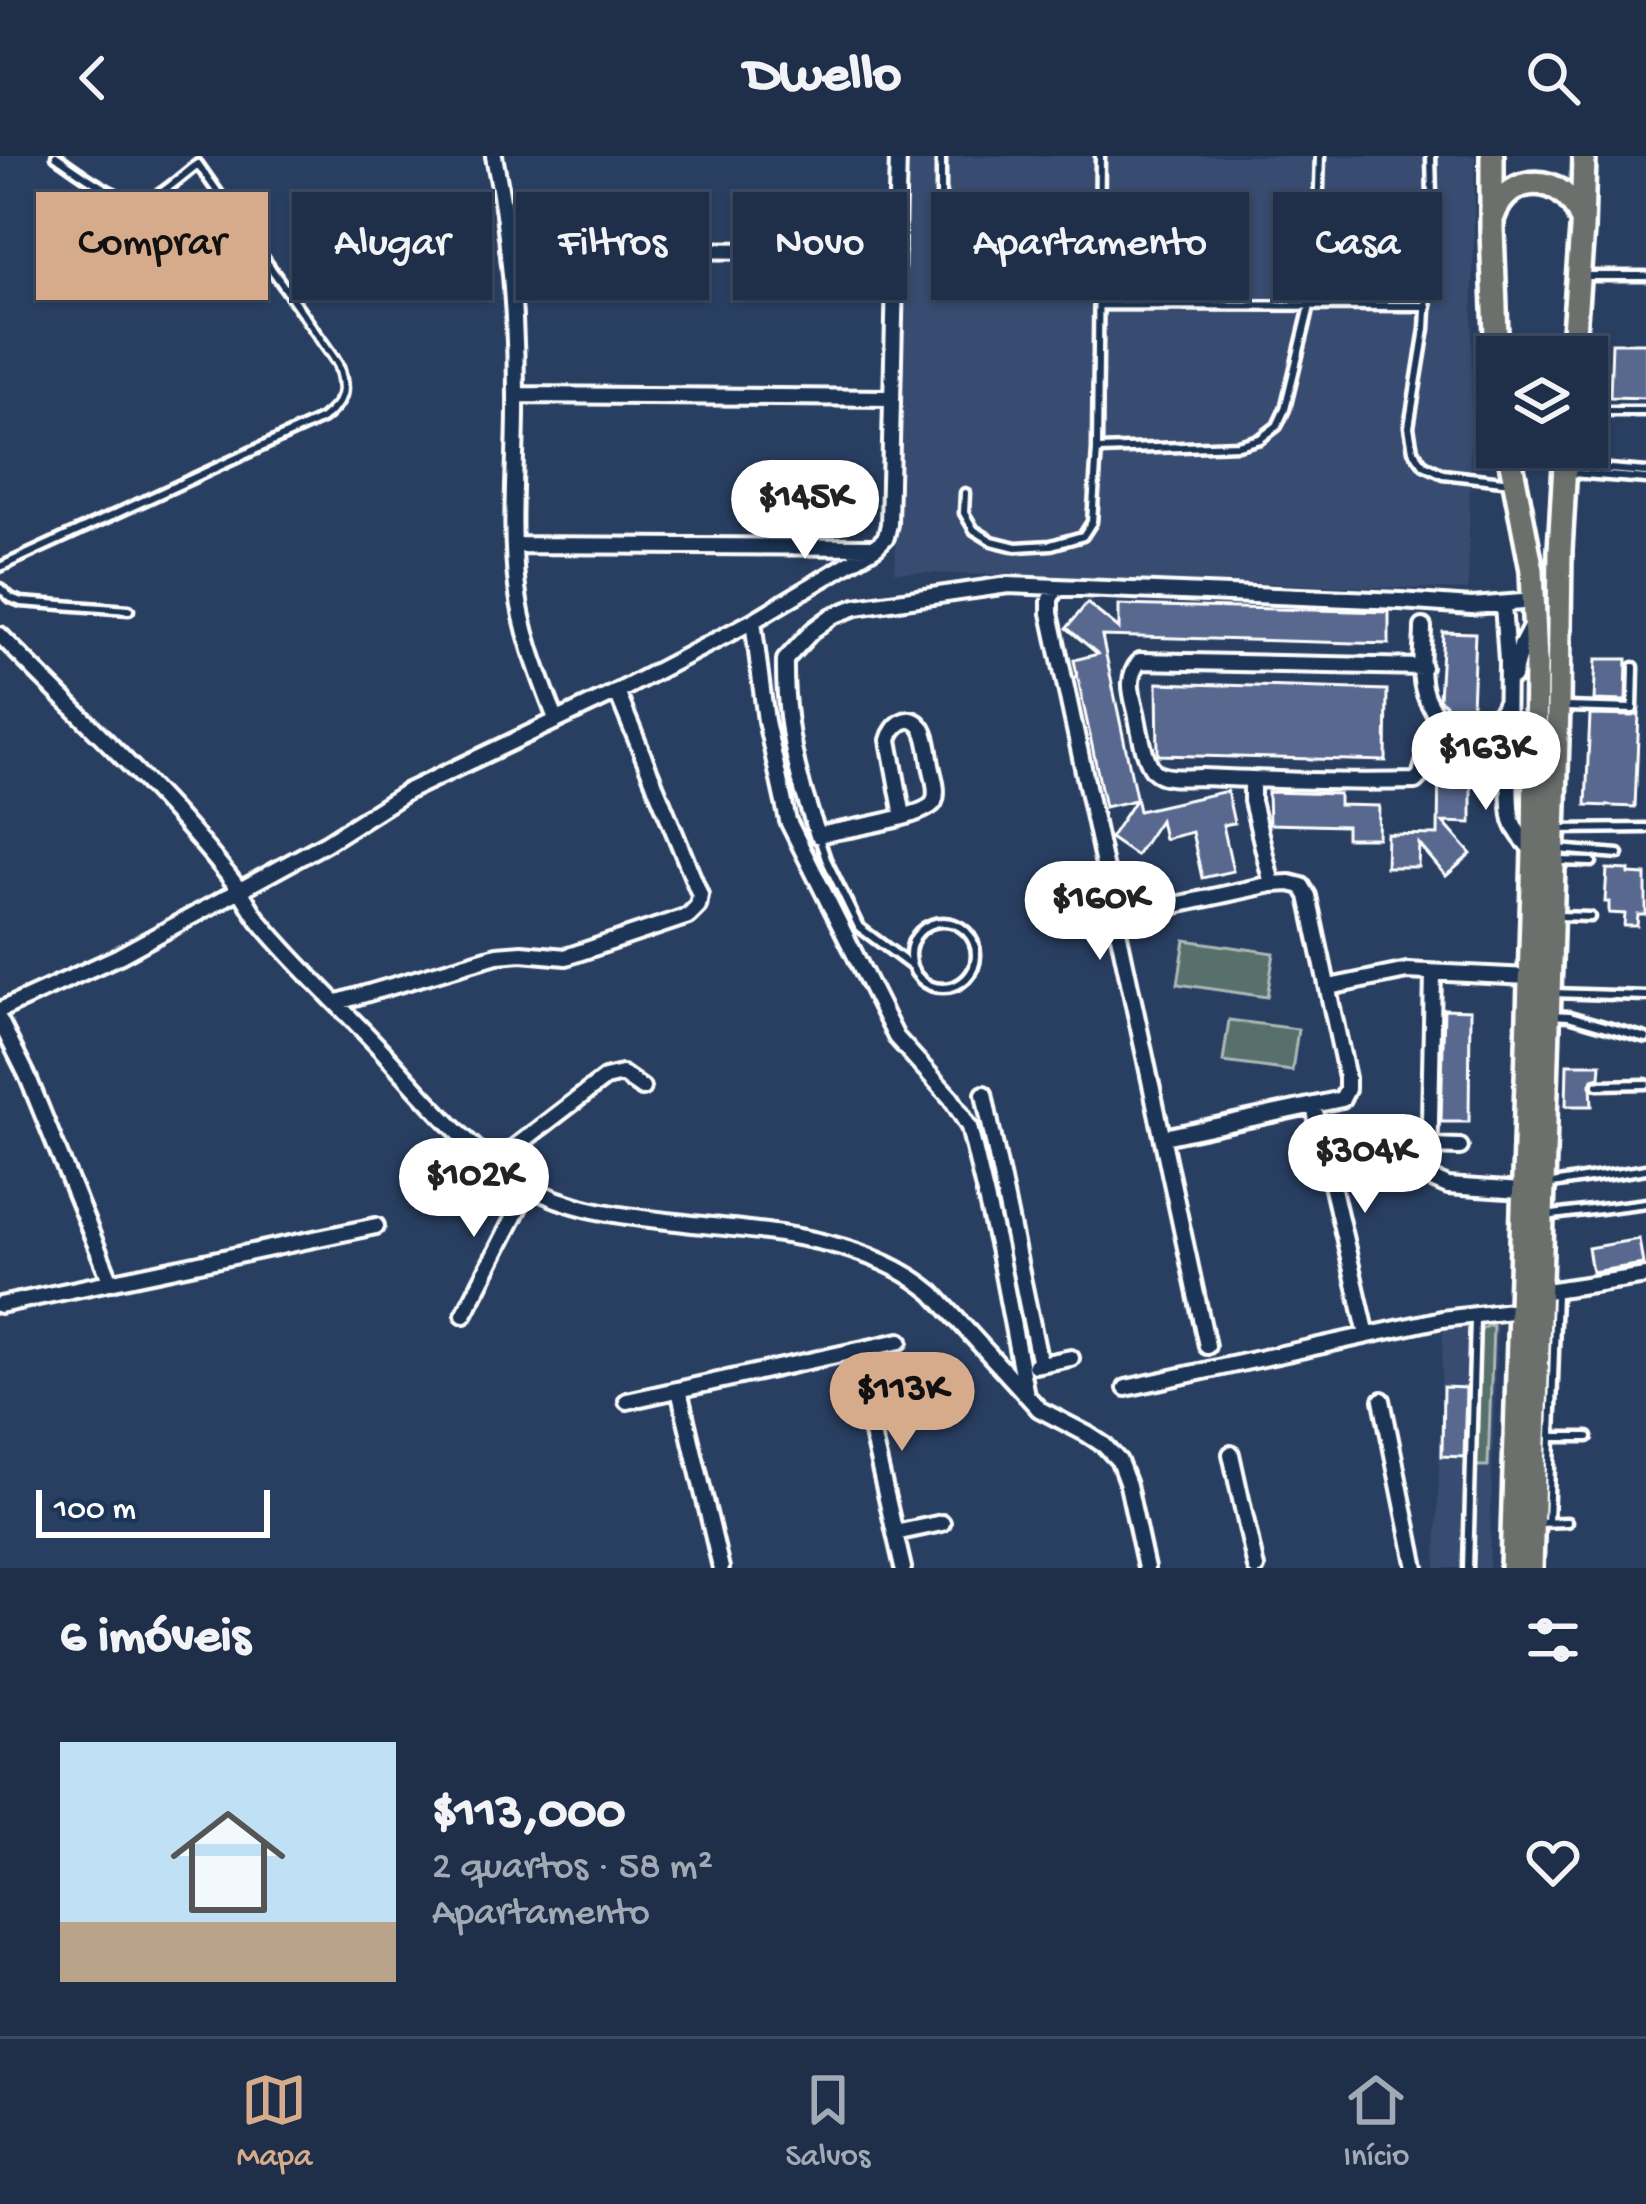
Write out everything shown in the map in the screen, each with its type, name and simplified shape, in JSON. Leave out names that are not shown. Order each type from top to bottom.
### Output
[{"type":"highway","points":[[1492,156],[1496,336]]},
{"type":"highway","points":[[1574,336],[1584,156]]},
{"type":"highway","points":[[1492,230],[1504,196],[1537,183],[1558,188],[1569,197],[1582,230]]},
{"type":"highway","points":[[1512,468],[1535,611],[1551,916],[1548,1004],[1554,1085],[1533,1188],[1520,1310],[1512,1568]]},
{"type":"highway","points":[[1531,1568],[1540,1523],[1548,1291],[1541,1216],[1533,1188],[1529,977],[1548,848],[1558,707],[1565,468]]},
{"type":"street","points":[[494,156],[513,305],[517,590],[556,719]]},
{"type":"street","points":[[897,192],[898,156]]},
{"type":"street","points":[[508,249],[733,251]]},
{"type":"street","points":[[0,1010],[119,956],[326,843],[408,791],[617,692],[753,621],[876,548],[886,538],[889,524],[894,300]]},
{"type":"street","points":[[516,395],[891,398]]},
{"type":"street","points":[[514,545],[876,548]]},
{"type":"street","points":[[816,548],[820,581]]},
{"type":"street","points":[[903,816],[889,740],[897,724],[910,721],[924,731],[936,791],[929,807],[903,816],[818,835],[793,751],[784,660],[832,616],[856,607],[1008,585],[1461,606],[1503,604],[1535,611],[1499,715],[1476,725],[1496,734],[1506,748]]},
{"type":"street","points":[[1057,586],[1050,613],[1207,1346]]},
{"type":"street","points":[[1503,604],[1506,748],[1513,822],[1548,848]]},
{"type":"street","points":[[753,621],[766,721],[788,821],[896,1037],[951,1098],[969,1126],[1026,1397]]},
{"type":"street","points":[[1423,627],[1425,695],[1441,724],[1415,781],[1167,776],[1150,765],[1130,686],[1132,670],[1140,661],[1423,667]]},
{"type":"street","points":[[0,635],[182,820],[258,920],[449,1124],[494,1163],[529,1187],[577,1205],[626,1217],[794,1237],[898,1268],[933,1293],[1026,1397],[1103,1445],[1119,1461],[1146,1568]]},
{"type":"street","points":[[338,1003],[497,955],[566,957],[688,916],[698,906],[700,895],[617,692]]},
{"type":"street","points":[[1252,779],[1252,801],[1272,884]]},
{"type":"street","points":[[1116,917],[1272,884],[1302,886],[1329,987],[1347,1078],[1342,1100],[1164,1137]]},
{"type":"street","points":[[1329,987],[1407,971],[1529,977]]},
{"type":"street","points":[[1433,974],[1432,1179],[1441,1185],[1533,1188]]},
{"type":"street","points":[[0,1021],[27,1075],[111,1282]]},
{"type":"street","points":[[494,1163],[605,1078],[622,1074],[642,1088]]},
{"type":"street","points":[[984,1094],[1040,1364]]},
{"type":"street","points":[[1314,1107],[1367,1335]]},
{"type":"street","points":[[1430,1146],[1460,1147]]},
{"type":"street","points":[[464,1316],[529,1187]]},
{"type":"street","points":[[0,1305],[376,1226]]},
{"type":"street","points":[[1548,1291],[1646,1276]]},
{"type":"street","points":[[1126,1388],[1442,1319],[1520,1310]]},
{"type":"street","points":[[627,1401],[900,1341]]},
{"type":"street","points":[[853,1351],[903,1568]]},
{"type":"street","points":[[1021,1369],[1071,1358]]},
{"type":"street","points":[[680,1390],[721,1568]]},
{"type":"street","points":[[1382,1400],[1416,1568]]},
{"type":"street","points":[[1232,1454],[1256,1568]]},
{"type":"street","points":[[895,1533],[942,1523]]},
{"type":"lane","points":[[56,156],[133,202],[149,200],[198,164]]},
{"type":"lane","points":[[0,567],[322,418],[338,406],[345,385],[338,364],[192,156]]},
{"type":"lane","points":[[941,156],[941,192]]},
{"type":"lane","points":[[965,493],[964,513],[974,530],[1016,547],[1051,545],[1083,536],[1092,522],[1100,156]]},
{"type":"lane","points":[[1097,450],[1238,445],[1260,439],[1277,426],[1310,306],[1318,248],[1320,156]]},
{"type":"lane","points":[[1431,156],[1423,355],[1409,427],[1413,450],[1424,465],[1443,474],[1515,482]]},
{"type":"lane","points":[[1578,277],[1646,276]]},
{"type":"lane","points":[[1100,305],[1426,306]]},
{"type":"lane","points":[[1608,411],[1646,411]]},
{"type":"lane","points":[[1600,468],[1646,476]]},
{"type":"lane","points":[[0,588],[21,602],[128,610]]},
{"type":"lane","points":[[1558,707],[1631,710],[1634,667]]},
{"type":"lane","points":[[1548,848],[1646,828]]},
{"type":"lane","points":[[818,835],[860,927],[932,987],[962,982],[974,965],[974,944],[960,926],[938,922],[918,932],[909,953],[910,965]]},
{"type":"lane","points":[[1548,848],[1619,854]]},
{"type":"lane","points":[[1548,848],[1592,862]]},
{"type":"lane","points":[[1551,916],[1590,917]]},
{"type":"lane","points":[[1548,1004],[1646,996]]},
{"type":"lane","points":[[1548,1004],[1569,1016],[1646,1038]]},
{"type":"lane","points":[[1598,1084],[1646,1084]]},
{"type":"lane","points":[[1533,1188],[1646,1169]]},
{"type":"lane","points":[[1541,1216],[1646,1202]]},
{"type":"lane","points":[[1548,1291],[1552,1437],[1540,1523],[1567,1522]]},
{"type":"lane","points":[[1468,1568],[1475,1315]]},
{"type":"lane","points":[[1552,1437],[1588,1437]]},
{"type":"shaded area","points":[[907,156],[1475,156],[1468,590],[895,572],[903,300],[907,300]]},
{"type":"shaded area","points":[[1497,1324],[1489,1568],[1436,1568],[1443,1327]]},
{"type":"green space","points":[[1185,940],[1274,953],[1267,997],[1178,984]]},
{"type":"green space","points":[[1229,1020],[1298,1029],[1292,1071],[1223,1062]]},
{"type":"green space","points":[[1487,1326],[1493,1326],[1488,1466],[1473,1466],[1477,1341]]},
{"type":"building","points":[[1612,343],[1646,343],[1646,398],[1610,397]]},
{"type":"building","points":[[1087,603],[1119,629],[1119,605],[1389,612],[1389,644],[1102,636],[1139,811],[1227,791],[1234,823],[1223,825],[1233,871],[1202,878],[1192,832],[1164,839],[1160,820],[1136,856],[1110,838],[1135,800],[1105,807],[1074,660],[1098,654],[1067,628]]},
{"type":"building","points":[[1443,632],[1475,633],[1472,708],[1465,719],[1465,735],[1471,742],[1471,823],[1443,822],[1471,854],[1446,876],[1419,844],[1418,867],[1386,867],[1387,834],[1438,835],[1439,757],[1448,725],[1445,704],[1439,699]]},
{"type":"building","points":[[1596,659],[1627,659],[1626,701],[1594,700]]},
{"type":"building","points":[[1157,683],[1387,690],[1386,761],[1158,755]]},
{"type":"building","points":[[1639,714],[1635,807],[1586,805],[1590,715]]},
{"type":"building","points":[[1268,792],[1339,794],[1339,805],[1379,806],[1378,838],[1346,838],[1346,826],[1269,824]]},
{"type":"building","points":[[1607,869],[1646,875],[1646,915],[1638,915],[1637,926],[1624,926],[1625,914],[1609,913]]},
{"type":"building","points":[[1444,1009],[1470,1010],[1469,1122],[1441,1122]]},
{"type":"building","points":[[1567,1064],[1601,1064],[1600,1077],[1591,1084],[1592,1106],[1566,1106]]},
{"type":"building","points":[[1639,1239],[1643,1264],[1592,1272],[1588,1248]]},
{"type":"building","points":[[1443,1387],[1466,1388],[1464,1457],[1442,1456]]},
{"type":"tunnel","points":[[1445,717],[1476,718]]},
{"type":"tunnel","points":[[1445,731],[1476,732]]}]
